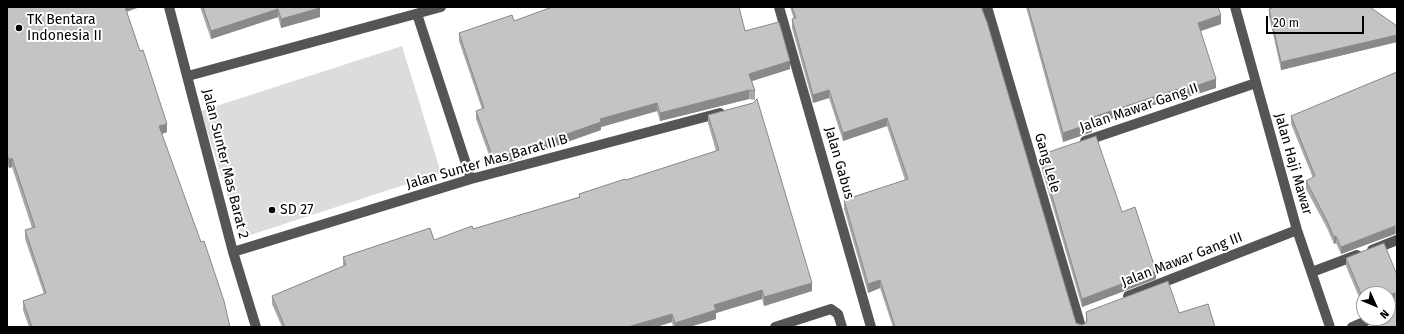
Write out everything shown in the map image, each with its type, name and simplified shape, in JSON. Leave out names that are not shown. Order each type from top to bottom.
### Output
[{"type":"street","name":"Jalan Sunter Mas Barat 2","points":[[169,7],[233,252],[256,327]]},
{"type":"street","points":[[188,76],[441,7]]},
{"type":"street","name":"Jalan Gabus","points":[[779,7],[871,327]]},
{"type":"street","name":"Gang Lele","points":[[987,7],[1036,158],[1081,314],[1081,327]]},
{"type":"street","name":"Jalan Haji Mawar","points":[[1235,7],[1297,230],[1330,327]]},
{"type":"street","points":[[417,14],[471,179]]},
{"type":"street","name":"Jalan Mawar Gang II","points":[[1077,144],[1256,83]]},
{"type":"street","name":"Jalan Sunter Mas Barat II B","points":[[233,252],[471,179],[729,111]]},
{"type":"street","name":"Jalan Mawar Gang III","points":[[1122,298],[1297,230]]},
{"type":"street","points":[[1312,272],[1397,240]]},
{"type":"street","points":[[775,327],[831,309],[838,314],[842,327]]},
{"type":"shaded area","points":[[402,46],[441,173],[241,238],[201,111]]},
{"type":"building","points":[[7,7],[125,7],[140,51],[143,50],[167,124],[159,126],[201,242],[204,241],[224,301],[230,327],[32,327],[23,301],[46,293],[25,230],[35,227],[12,158],[9,160],[7,154]]},
{"type":"building","points":[[203,7],[320,8],[281,19],[278,9],[211,31]]},
{"type":"building","points":[[552,7],[739,7],[745,31],[779,22],[790,61],[749,74],[755,91],[749,90],[660,113],[657,103],[600,119],[601,122],[513,153],[493,158],[476,111],[484,108],[459,33],[512,15],[514,21]]},
{"type":"building","points":[[792,7],[981,7],[987,22],[1076,323],[1082,325],[1086,323],[1086,312],[1168,281],[1179,313],[1208,304],[1215,327],[895,327],[880,280],[868,284],[844,200],[908,179],[887,118],[843,133],[829,90],[813,95],[792,19],[796,18]]},
{"type":"building","points":[[1028,7],[1218,7],[1221,15],[1198,23],[1216,79],[1178,92],[1178,89],[1090,118],[1092,123],[1063,133]]},
{"type":"building","points":[[1275,7],[1370,7],[1397,26],[1397,35],[1281,62],[1269,9]]},
{"type":"building","points":[[1397,72],[1397,226],[1341,247],[1336,236],[1334,237],[1306,181],[1315,176],[1291,116]]},
{"type":"building","points":[[757,99],[812,283],[764,297],[762,290],[714,305],[716,310],[675,323],[672,314],[628,327],[285,327],[272,296],[346,265],[343,257],[430,228],[434,240],[472,226],[473,229],[580,197],[579,194],[719,150],[708,115],[753,103]]},
{"type":"building","points":[[1096,136],[1122,212],[1135,207],[1156,271],[1082,299],[1040,155]]},
{"type":"building","points":[[1384,243],[1397,275],[1397,293],[1396,286],[1358,286],[1346,258]]},
{"type":"building","points":[[1396,306],[1397,327],[1375,327],[1396,326]]},
{"type":"place","name":"TK Bentara Indonesia II","points":[[19,28]]},
{"type":"place","name":"SD 27","points":[[272,210]]}]
